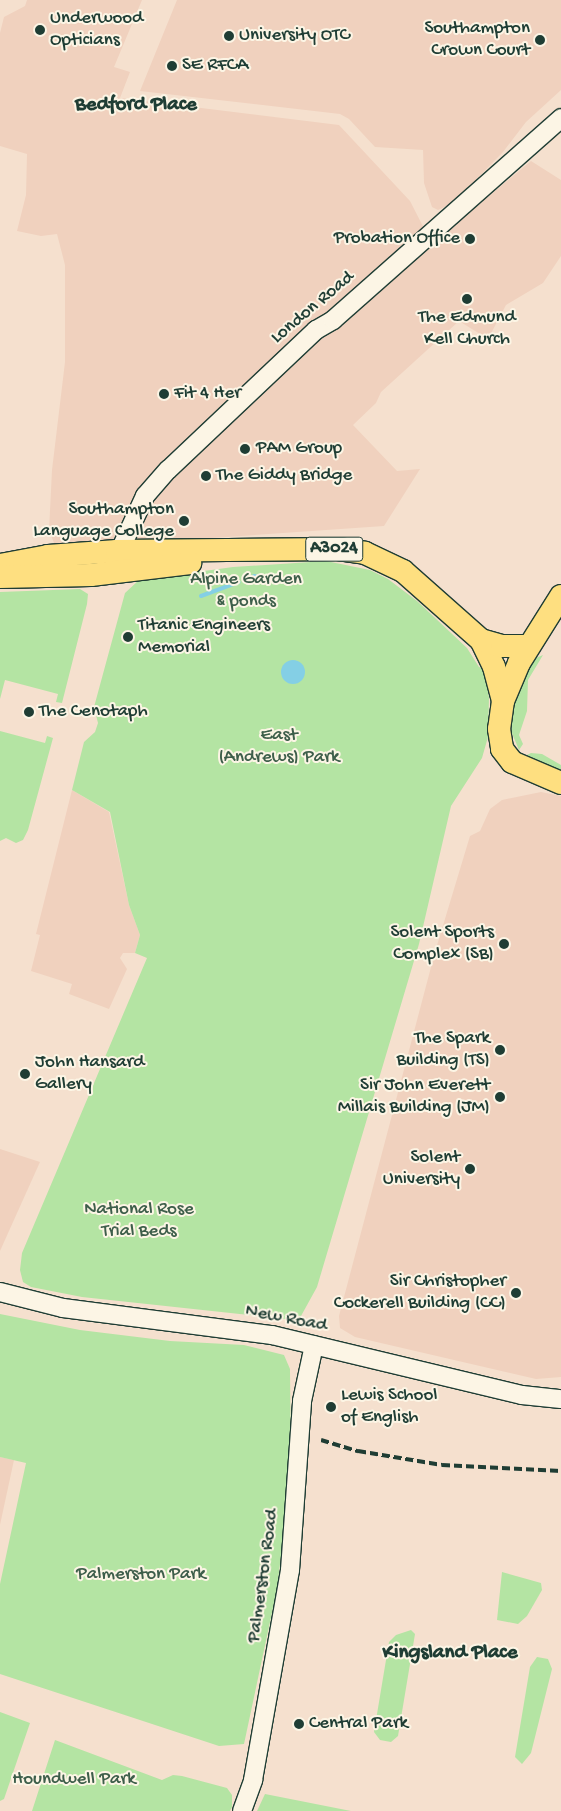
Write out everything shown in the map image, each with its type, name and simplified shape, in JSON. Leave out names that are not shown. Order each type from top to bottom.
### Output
[{"type":"main road","name":"A3024","points":[[0,565],[48,556],[204,549],[230,553],[338,549],[378,557],[427,590],[481,640],[494,667],[503,701]]},
{"type":"main road","name":"A3024","points":[[0,577],[112,573],[204,561],[230,553]]},
{"type":"main road","points":[[557,606],[528,646],[503,701],[499,740],[507,756],[518,766],[561,783]]},
{"type":"main road","name":"A3024","points":[[481,640],[502,646],[528,646]]},
{"type":"street","name":"London Road","points":[[112,573],[117,552],[145,496],[168,470],[316,330],[333,320],[561,118]]},
{"type":"street","name":"New Road","points":[[0,1292],[63,1308],[272,1335],[522,1395],[561,1398]]},
{"type":"street","name":"Palmerston Road","points":[[242,1811],[253,1780],[290,1570],[302,1401],[314,1345]]},
{"type":"shaded area","points":[[27,0],[142,0],[114,67],[130,72],[120,98],[339,125],[410,201],[432,244],[531,161],[561,180],[561,256],[543,283],[506,305],[488,339],[459,321],[381,392],[376,403],[353,425],[397,471],[420,469],[384,526],[169,541],[55,545],[49,531],[52,470],[65,362],[65,265],[57,234],[41,236],[17,231],[26,195],[27,154],[0,146],[0,33],[4,17],[25,6]]},
{"type":"shaded area","points":[[177,0],[561,0],[561,90],[526,122],[503,152],[453,203],[438,210],[432,207],[424,183],[423,150],[375,147],[349,119],[340,114],[140,91]]},
{"type":"shaded area","points":[[72,790],[109,812],[129,905],[140,935],[135,953],[123,953],[120,958],[127,969],[109,1009],[69,994],[72,984],[31,971],[40,935],[36,934]]},
{"type":"shaded area","name":"Solent University","points":[[541,792],[561,796],[561,1377],[536,1379],[355,1337],[340,1328],[339,1316],[435,952],[470,836],[480,831],[490,809],[502,800]]},
{"type":"shaded area","points":[[0,1149],[40,1162],[0,1251]]},
{"type":"shaded area","points":[[0,1457],[14,1460],[0,1525]]},
{"type":"green space","name":"East (Andrews) Park","points":[[326,561],[370,570],[388,579],[417,601],[467,648],[479,667],[485,669],[489,698],[488,737],[482,758],[451,806],[419,944],[317,1287],[301,1316],[285,1319],[82,1297],[31,1287],[23,1282],[20,1270],[22,1253],[147,958],[135,953],[140,935],[129,905],[110,812],[72,790],[84,742],[95,732],[98,723],[94,707],[125,593],[139,580],[233,567]]},
{"type":"green space","points":[[80,589],[88,594],[87,604],[62,703],[56,702],[58,694],[5,680],[0,699],[0,592]]},
{"type":"green space","points":[[543,655],[528,680],[527,711],[519,735],[523,744],[519,750],[511,731],[514,705],[529,668],[536,658]]},
{"type":"green space","points":[[0,731],[45,743],[47,736],[53,738],[28,830],[23,840],[16,843],[6,838],[0,841]]},
{"type":"green space","points":[[531,753],[542,754],[561,765],[561,773],[525,756]]},
{"type":"green space","name":"Palmerston Park","points":[[0,1314],[80,1330],[170,1341],[244,1345],[284,1355],[290,1369],[291,1473],[277,1589],[244,1744],[219,1746],[0,1674],[0,1584],[26,1463],[0,1457]]},
{"type":"green space","points":[[502,1572],[541,1583],[542,1590],[527,1616],[518,1624],[497,1620]]},
{"type":"green space","points":[[411,1630],[415,1634],[398,1736],[391,1742],[380,1740],[374,1732],[389,1642],[396,1635]]},
{"type":"green space","points":[[537,1657],[548,1659],[552,1669],[531,1753],[522,1764],[515,1757],[530,1667]]},
{"type":"green space","points":[[0,1712],[30,1723],[4,1799],[0,1801]]},
{"type":"green space","name":"Houndwell Park","points":[[55,1740],[162,1780],[173,1775],[182,1776],[227,1788],[232,1795],[232,1807],[230,1811],[32,1811]]},
{"type":"green space","points":[[265,1794],[351,1811],[257,1811]]},
{"type":"water","points":[[293,660],[301,664],[305,672],[301,680],[293,684],[285,680],[281,672],[285,664]]},
{"type":"waterway","points":[[254,576],[284,582]]},
{"type":"waterway","points":[[201,596],[239,582]]},
{"type":"railway","points":[[321,1440],[358,1451],[442,1465],[561,1471]]},
{"type":"place","name":"Underwood Opticians","points":[[40,30]]},
{"type":"place","name":"University OTC","points":[[229,36]]},
{"type":"place","name":"Southampton Crown Court","points":[[540,40]]},
{"type":"place","name":"SE RFCA","points":[[172,66]]},
{"type":"place","name":"Probation Office","points":[[470,239]]},
{"type":"place","name":"The Edmund Kell Church","points":[[467,299]]},
{"type":"place","name":"Fit 4 Her","points":[[164,394]]},
{"type":"place","name":"PAM Group","points":[[245,449]]},
{"type":"place","name":"The Giddy Bridge","points":[[206,476]]},
{"type":"place","name":"Southampton Language College","points":[[184,521]]},
{"type":"place","name":"Titanic Engineers Memorial","points":[[128,637]]},
{"type":"place","name":"The Cenotaph","points":[[29,712]]},
{"type":"place","name":"Solent Sports Complex (SB)","points":[[504,944]]},
{"type":"place","name":"The Spark Building (TS)","points":[[500,1050]]},
{"type":"place","name":"John Hansard Gallery","points":[[25,1074]]},
{"type":"place","name":"Sir John Everett Millais Building (JM)","points":[[500,1097]]},
{"type":"place","name":"Solent University","points":[[470,1169]]},
{"type":"place","name":"Sir Christopher Cockerell Building (CC)","points":[[516,1293]]},
{"type":"place","name":"Lewis School of English","points":[[331,1407]]},
{"type":"place","name":"Central Park","points":[[299,1724]]},
{"type":"district","name":"Bedford Place","points":[[136,106]]},
{"type":"district","name":"Kingsland Place","points":[[450,1654]]},
{"type":"park label","name":"Alpine Garden & ponds","points":[[246,591]]},
{"type":"park label","name":"National Rose Trial Beds","points":[[139,1221]]}]
